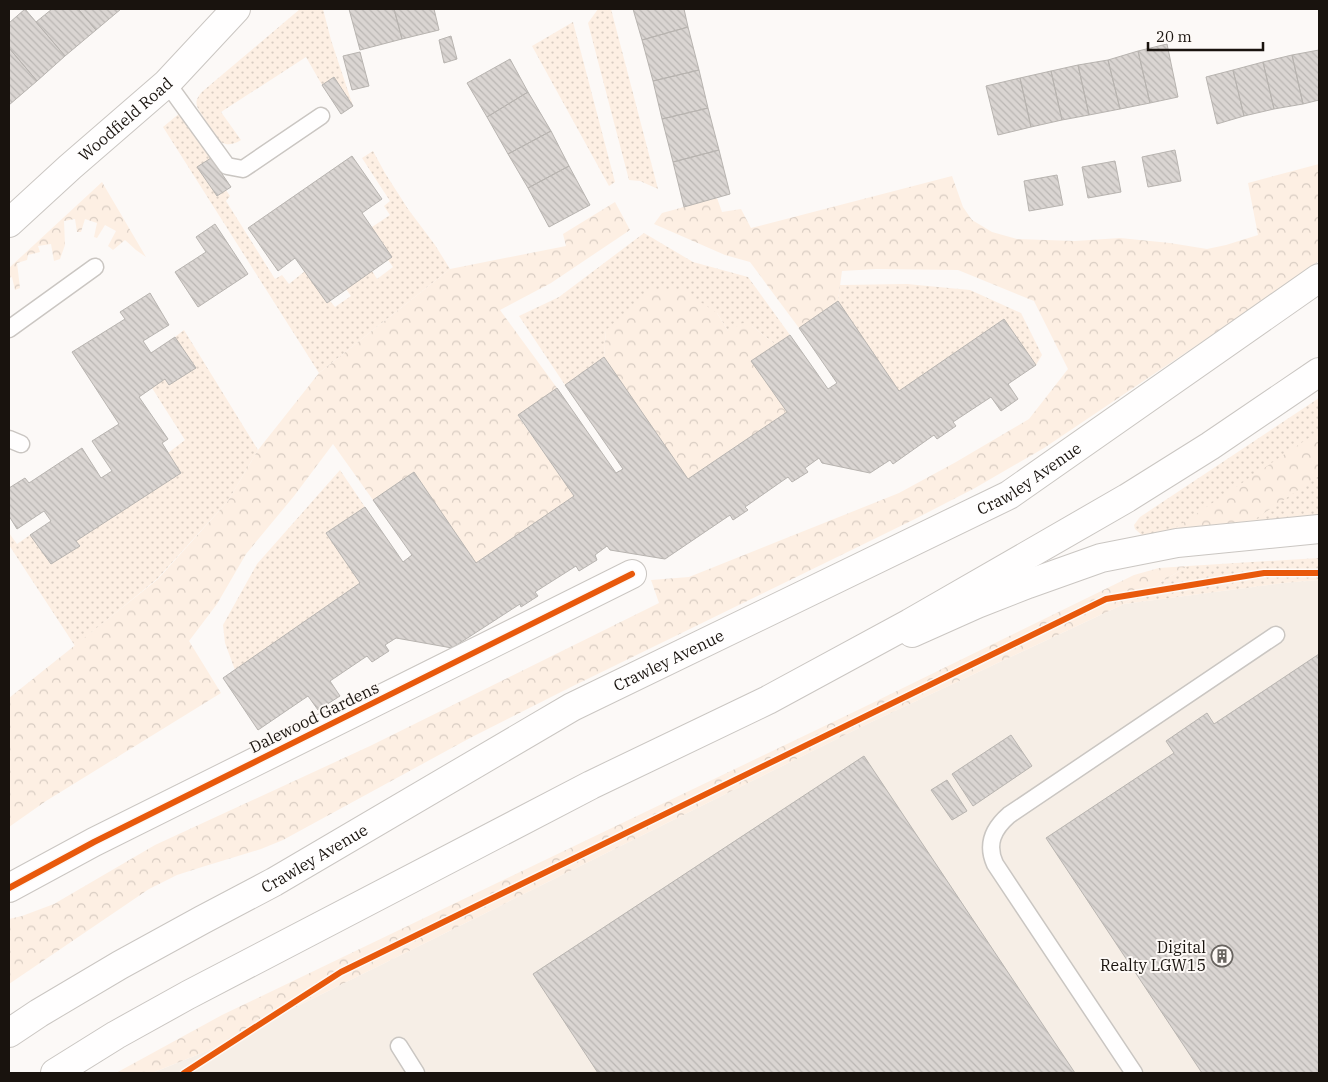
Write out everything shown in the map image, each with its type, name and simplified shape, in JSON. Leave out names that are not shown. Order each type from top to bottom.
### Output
[{"type":"main road","name":"Woodfield Road","points":[[9,223],[167,83],[236,9]]},
{"type":"main road","name":"Crawley Avenue","points":[[9,1033],[120,965],[274,882],[572,707],[1009,495],[1319,278]]},
{"type":"main road","points":[[55,1073],[116,1035],[188,995],[528,817],[803,682],[984,581],[1127,498],[1210,446],[1319,372]]},
{"type":"main road","points":[[803,682],[977,604],[1101,558],[1177,543],[1319,529]]},
{"type":"main road","name":"Dalewood Gardens","points":[[9,888],[94,842],[632,574]]},
{"type":"lane","points":[[167,83],[227,166],[243,169],[321,116]]},
{"type":"lane","points":[[9,329],[95,267]]},
{"type":"lane","points":[[1134,1073],[995,864],[990,849],[992,838],[1000,823],[1015,811],[1276,635]]},
{"type":"lane","points":[[399,1046],[416,1073]]},
{"type":"shaded area","points":[[1319,580],[1319,1073],[152,1073],[207,1051],[867,724],[1124,604]]},
{"type":"green space","points":[[300,9],[323,9],[331,40],[353,106],[334,77],[322,85],[306,57],[221,112],[241,140],[228,144],[223,143],[215,136],[198,109],[198,98],[203,91]]},
{"type":"green space","points":[[598,9],[611,9],[658,189],[640,181],[629,180],[588,23]]},
{"type":"green space","points":[[573,22],[615,182],[609,186],[532,46]]},
{"type":"green space","points":[[181,112],[211,158],[198,167],[217,196],[226,190],[230,196],[226,201],[275,279],[282,275],[289,284],[305,271],[327,303],[330,301],[335,307],[351,296],[346,289],[372,271],[377,279],[393,267],[388,260],[392,257],[372,227],[390,215],[384,206],[390,201],[362,158],[373,151],[408,209],[450,269],[319,373],[163,127]]},
{"type":"green space","points":[[1319,164],[1319,261],[1044,448],[975,488],[915,519],[470,738],[283,840],[261,849],[177,875],[149,889],[9,984],[9,919],[54,904],[155,845],[370,746],[659,603],[651,580],[689,577],[899,493],[1029,419],[1068,369],[1034,301],[958,270],[876,269],[842,271],[838,301],[799,328],[750,262],[725,255],[654,224],[662,213],[717,198],[722,212],[741,209],[751,228],[952,176],[963,207],[972,220],[992,232],[1017,239],[1075,241],[1120,238],[1207,249],[1258,235],[1248,183]]},
{"type":"green space","points":[[102,182],[146,257],[125,240],[113,250],[108,246],[116,231],[105,225],[97,238],[94,237],[97,223],[85,219],[81,232],[77,232],[75,219],[64,221],[65,245],[60,259],[54,261],[51,244],[38,246],[40,252],[28,255],[27,260],[17,263],[20,288],[15,290],[12,277],[9,278],[9,268]]},
{"type":"green space","points":[[615,202],[630,230],[551,283],[500,310],[557,388],[518,416],[574,496],[476,563],[414,472],[373,500],[333,444],[294,496],[246,554],[217,604],[189,641],[221,693],[46,801],[9,827],[9,698],[158,579],[228,501],[258,450],[319,373],[450,269],[566,246],[563,234]]},
{"type":"green space","points":[[644,233],[693,262],[748,277],[790,335],[776,345],[752,326],[728,331],[717,313],[606,330],[604,357],[565,385],[519,316],[559,297]]},
{"type":"green space","points":[[907,284],[970,290],[1021,313],[1042,355],[1036,365],[1004,319],[899,391],[838,301],[840,285]]},
{"type":"green space","points":[[651,290],[684,291],[717,313],[728,331],[743,323],[752,326],[776,345],[752,361],[787,412],[688,479],[604,357],[606,330]]},
{"type":"green space","points":[[184,330],[258,450],[228,501],[157,579],[75,646],[9,545],[9,533],[17,544],[30,535],[51,564],[79,546],[76,541],[181,473],[168,453],[185,440],[152,388],[165,379],[169,385],[196,368],[175,337]]},
{"type":"green space","points":[[1319,398],[1319,519],[1144,537],[1135,529],[1134,525],[1140,517]]},
{"type":"green space","points":[[1319,431],[1319,476],[1245,526],[1165,535]]},
{"type":"green space","points":[[340,470],[365,507],[326,533],[360,583],[235,670],[225,643],[223,625],[257,564]]},
{"type":"green space","points":[[1319,558],[1319,580],[1124,604],[1188,566]]},
{"type":"green space","points":[[1188,566],[1124,604],[867,724],[207,1051],[152,1073],[116,1073],[222,1015],[860,709],[1134,575],[1159,568]]},
{"type":"building","points":[[25,9],[65,56],[37,81],[9,48],[9,23]]},
{"type":"building","points":[[52,9],[78,9],[96,30],[65,56],[36,22]]},
{"type":"building","points":[[78,9],[121,9],[96,30]]},
{"type":"building","points":[[349,9],[394,9],[402,39],[360,50]]},
{"type":"building","points":[[394,9],[434,9],[439,30],[402,39]]},
{"type":"building","points":[[633,9],[684,9],[688,27],[642,40]]},
{"type":"building","points":[[688,27],[699,70],[653,81],[642,40]]},
{"type":"building","points":[[451,36],[457,59],[444,63],[439,40]]},
{"type":"building","points":[[1167,44],[1178,97],[1150,103],[1138,51]]},
{"type":"building","points":[[9,48],[37,81],[9,105]]},
{"type":"building","points":[[1319,50],[1319,100],[1303,104],[1292,55]]},
{"type":"building","points":[[1138,51],[1150,103],[1120,109],[1108,60]]},
{"type":"building","points":[[360,52],[369,86],[352,90],[343,56]]},
{"type":"building","points":[[1292,55],[1303,104],[1274,109],[1263,62]]},
{"type":"building","points":[[510,59],[528,92],[487,117],[467,83]]},
{"type":"building","points":[[1108,60],[1120,109],[1089,115],[1078,65]]},
{"type":"building","points":[[1263,62],[1274,109],[1244,116],[1233,70]]},
{"type":"building","points":[[1078,65],[1089,115],[1062,120],[1051,71]]},
{"type":"building","points":[[699,70],[708,108],[662,119],[653,81]]},
{"type":"building","points":[[1233,70],[1244,116],[1217,124],[1206,77]]},
{"type":"building","points":[[1051,71],[1062,120],[1031,127],[1020,78]]},
{"type":"building","points":[[334,77],[353,106],[341,114],[322,85]]},
{"type":"building","points":[[1020,78],[1031,127],[998,135],[986,86]]},
{"type":"building","points":[[528,92],[551,131],[508,154],[487,117]]},
{"type":"building","points":[[708,108],[719,150],[673,162],[662,119]]},
{"type":"building","points":[[551,131],[569,166],[528,188],[508,154]]},
{"type":"building","points":[[719,150],[730,194],[684,207],[673,162]]},
{"type":"building","points":[[1175,150],[1181,181],[1148,187],[1142,157]]},
{"type":"building","points":[[352,156],[382,199],[362,213],[392,257],[327,303],[295,258],[278,271],[248,228]]},
{"type":"building","points":[[211,158],[231,187],[217,196],[197,167]]},
{"type":"building","points":[[1115,161],[1121,192],[1088,198],[1082,167]]},
{"type":"building","points":[[569,166],[590,205],[549,227],[528,188]]},
{"type":"building","points":[[1057,175],[1063,205],[1029,211],[1024,181]]},
{"type":"building","points":[[215,224],[248,274],[198,307],[175,272],[206,252],[196,237]]},
{"type":"building","points":[[150,293],[169,325],[143,341],[151,353],[175,337],[196,368],[169,385],[165,379],[139,397],[168,439],[162,443],[181,473],[76,541],[80,546],[51,564],[30,535],[51,521],[44,511],[17,529],[9,516],[9,488],[25,478],[29,483],[82,448],[101,478],[112,471],[92,441],[119,424],[72,352],[125,319],[120,312]]},
{"type":"building","points":[[838,301],[899,391],[1004,319],[1036,365],[1008,384],[1018,399],[1001,411],[991,397],[953,422],[956,426],[937,439],[934,435],[893,464],[890,460],[870,473],[822,463],[819,458],[805,468],[808,472],[792,482],[788,477],[745,507],[748,510],[733,520],[730,515],[665,559],[610,550],[607,546],[595,555],[597,560],[579,571],[576,566],[535,592],[538,596],[521,607],[520,604],[452,648],[396,638],[385,645],[389,651],[372,662],[367,656],[330,681],[340,696],[318,710],[308,696],[258,730],[223,678],[360,583],[326,533],[365,507],[403,562],[412,555],[373,500],[414,472],[476,563],[574,496],[518,415],[557,388],[616,473],[623,469],[565,385],[604,357],[688,479],[787,412],[751,361],[790,335],[828,389],[837,383],[799,328]]},
{"type":"building","name":"Digital Realty LGW15","points":[[1319,654],[1319,1073],[1202,1073],[1046,838],[1174,753],[1166,741],[1207,713],[1214,724]]},
{"type":"building","points":[[1011,735],[1032,766],[973,806],[952,774]]},
{"type":"building","points":[[864,756],[1075,1073],[598,1073],[533,974]]},
{"type":"building","points":[[947,780],[967,811],[952,820],[931,790]]},
{"type":"cycle path","points":[[184,1073],[341,972],[1106,599],[1264,573],[1319,573]]},
{"type":"cycle path","points":[[9,888],[94,842],[632,574]]},
{"type":"place","name":"Digital Realty LGW15","points":[[1222,956]]}]
